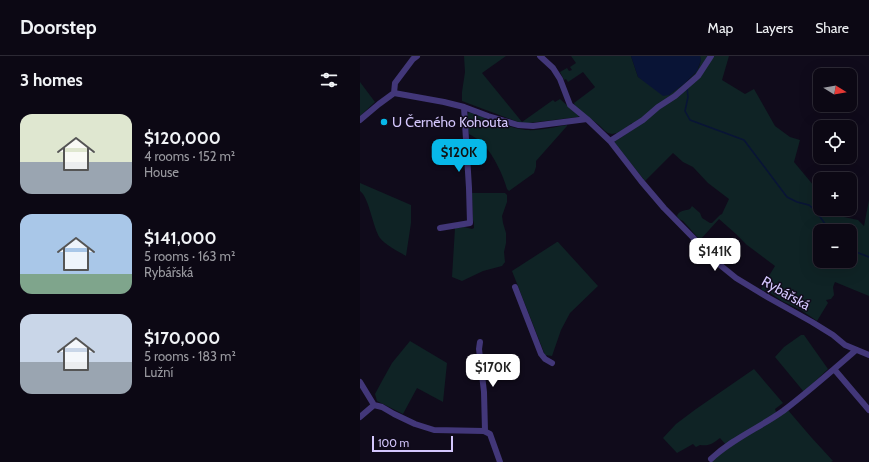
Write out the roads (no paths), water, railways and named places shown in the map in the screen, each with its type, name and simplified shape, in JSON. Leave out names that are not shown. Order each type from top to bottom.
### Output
[{"type":"street","points":[[394,93],[395,83],[413,59],[417,56]]},
{"type":"street","name":"Rybářská","points":[[540,56],[553,68],[560,78],[570,105],[610,141],[664,208],[720,265],[736,278],[812,322],[846,345],[869,355]]},
{"type":"street","points":[[610,141],[643,120],[658,107],[675,96],[698,76],[711,56]]},
{"type":"street","points":[[360,120],[394,93],[464,107],[518,125],[533,126],[587,119]]},
{"type":"street","points":[[440,228],[470,223],[470,188],[464,107]]},
{"type":"street","points":[[515,287],[541,354],[545,360],[552,363]]},
{"type":"street","points":[[480,342],[479,349],[487,432],[500,462]]},
{"type":"street","points":[[711,459],[729,445],[782,412],[856,350]]},
{"type":"street","points":[[834,369],[869,410]]},
{"type":"street","points":[[360,382],[374,405],[415,424],[434,430],[487,432]]},
{"type":"street","points":[[360,417],[374,405]]},
{"type":"water","points":[[631,56],[700,56],[701,60],[697,71],[685,83],[669,95],[663,96],[638,77]]},
{"type":"waterway","points":[[687,88],[688,97],[685,111],[690,120],[744,140],[787,197],[797,202],[809,205],[816,211],[825,224]]},
{"type":"waterway","points":[[857,252],[869,257]]},
{"type":"place","name":"U Černého Kohouta","points":[[384,122]]}]
